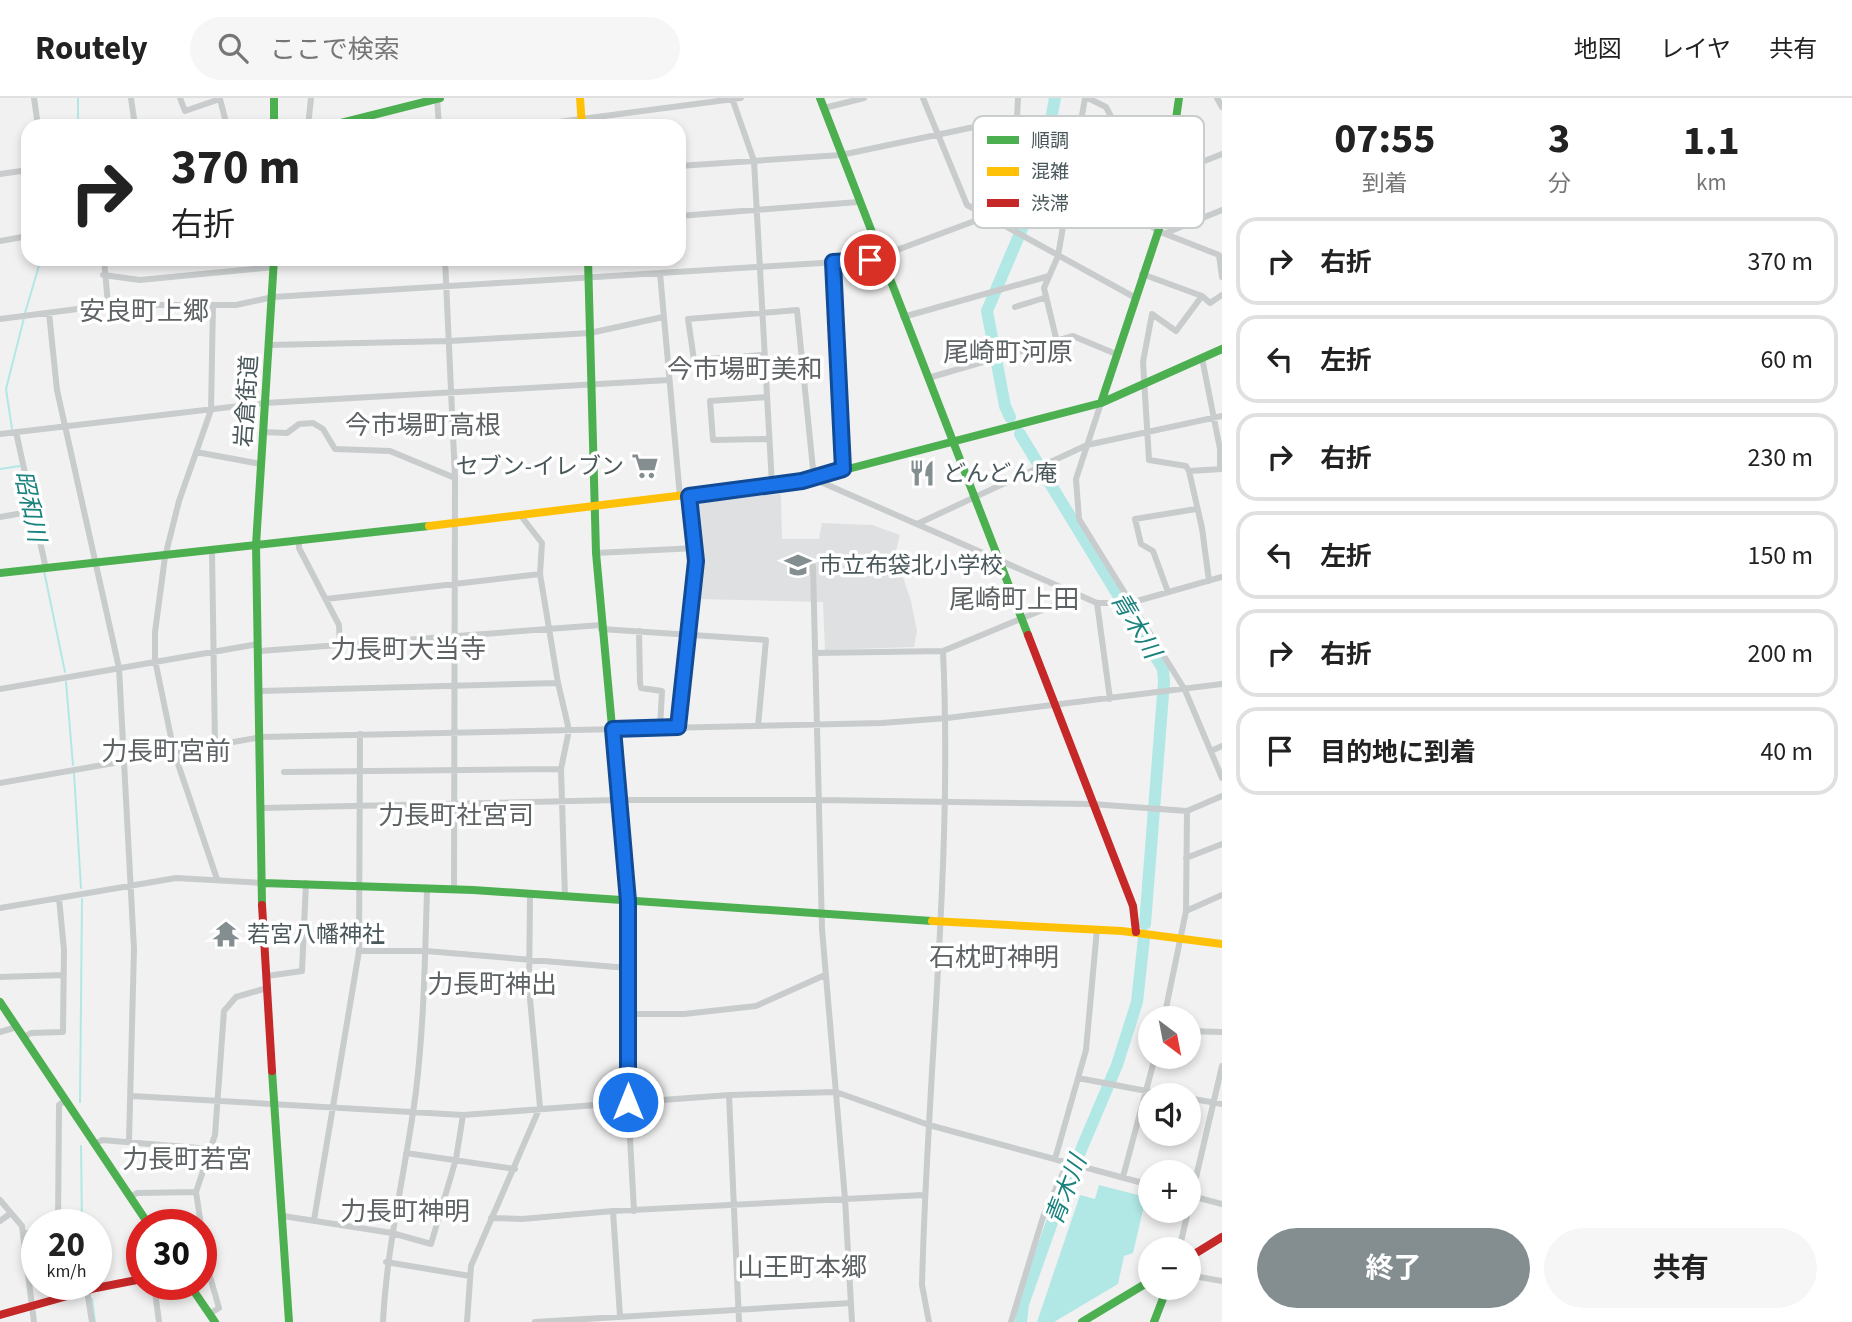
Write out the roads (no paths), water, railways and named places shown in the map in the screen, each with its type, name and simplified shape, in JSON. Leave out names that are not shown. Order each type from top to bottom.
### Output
[{"type":"street","points":[[34,98],[37,119]]},
{"type":"street","points":[[134,119],[131,99],[142,98]]},
{"type":"street","points":[[180,98],[185,111],[220,99],[225,119]]},
{"type":"street","points":[[274,98],[274,119]]},
{"type":"street","points":[[309,119],[312,98]]},
{"type":"street","points":[[356,119],[438,98],[439,119]]},
{"type":"street","points":[[580,98],[582,119]]},
{"type":"street","points":[[602,119],[741,98]]},
{"type":"street","points":[[820,98],[858,202],[1133,905],[1136,932]]},
{"type":"street","points":[[824,108],[864,98]]},
{"type":"street","points":[[923,98],[967,205],[973,208]]},
{"type":"street","points":[[1017,116],[1018,98]]},
{"type":"street","points":[[1083,116],[1087,98],[1106,107],[1111,116]]},
{"type":"street","points":[[1176,116],[1179,98]]},
{"type":"street","points":[[733,99],[754,161],[772,485]]},
{"type":"street","points":[[1219,99],[1222,107]]},
{"type":"street","points":[[686,166],[841,155],[973,127]]},
{"type":"street","points":[[1204,161],[1222,154]]},
{"type":"street","points":[[0,174],[21,171]]},
{"type":"street","points":[[686,216],[858,202]]},
{"type":"street","points":[[1204,217],[1222,210]]},
{"type":"street","points":[[0,319],[108,305],[213,305],[226,302],[236,305],[273,298],[833,262],[880,256],[973,222]]},
{"type":"street","points":[[1009,228],[1134,298]]},
{"type":"street","points":[[1057,342],[1044,298],[1049,276],[1058,256],[1063,228]]},
{"type":"street","points":[[1156,228],[1219,255],[1222,277]]},
{"type":"street","points":[[1163,228],[1142,274],[1076,479],[1079,519],[1126,604],[1185,690],[1222,778]]},
{"type":"street","points":[[1162,232],[1173,228]]},
{"type":"street","points":[[0,240],[21,237]]},
{"type":"street","points":[[833,262],[843,469]]},
{"type":"street","points":[[104,266],[108,305]]},
{"type":"street","points":[[103,275],[140,281],[252,266]]},
{"type":"street","name":"岩倉街道","points":[[274,266],[256,545],[263,883],[289,1322]]},
{"type":"street","points":[[445,266],[455,478],[454,891]]},
{"type":"street","points":[[588,266],[596,553],[628,901],[628,1102],[634,1211]]},
{"type":"street","points":[[660,273],[668,380],[684,497],[696,548],[678,727]]},
{"type":"street","points":[[1142,274],[1202,296],[1210,303],[1222,295]]},
{"type":"street","points":[[903,317],[1049,276]]},
{"type":"street","points":[[1202,296],[1176,331],[1153,314],[1143,362],[1149,460],[1186,466],[1189,471],[1202,528],[1209,581]]},
{"type":"street","points":[[1016,307],[1044,298]]},
{"type":"street","points":[[213,305],[211,410],[165,557],[155,632],[155,660],[174,752],[217,879]]},
{"type":"street","points":[[763,355],[694,360],[688,319],[797,310],[814,479]]},
{"type":"street","points":[[49,313],[57,390],[119,668],[131,885],[132,1096],[129,1141]]},
{"type":"street","points":[[269,345],[450,341],[590,333],[663,317]]},
{"type":"street","points":[[928,378],[1073,336],[1116,354]]},
{"type":"street","points":[[0,573],[521,516],[814,479],[951,440],[1101,403],[1222,349]]},
{"type":"street","points":[[1189,471],[1221,469],[1218,416],[1202,358]]},
{"type":"street","points":[[0,434],[265,403],[668,380]]},
{"type":"street","points":[[766,397],[710,401],[713,440],[769,439]]},
{"type":"street","points":[[917,524],[1087,445],[1218,416]]},
{"type":"street","points":[[262,432],[287,433],[299,424],[313,423],[323,429],[335,449],[390,451],[455,478]]},
{"type":"street","points":[[13,433],[44,569]]},
{"type":"street","points":[[196,452],[261,464]]},
{"type":"street","points":[[814,479],[1097,603],[1126,604],[1222,577]]},
{"type":"street","points":[[1168,592],[1153,551],[1141,544],[1135,519],[1196,509]]},
{"type":"street","points":[[0,517],[31,512]]},
{"type":"street","points":[[521,516],[542,543],[540,574],[558,683],[569,730],[561,769],[565,897]]},
{"type":"street","points":[[299,540],[299,548],[339,625],[340,645]]},
{"type":"street","points":[[596,553],[696,548]]},
{"type":"street","points":[[212,551],[215,745]]},
{"type":"street","points":[[813,566],[825,975],[845,1199],[852,1322]]},
{"type":"street","points":[[327,599],[540,574]]},
{"type":"street","points":[[815,653],[943,651],[1076,596]]},
{"type":"street","points":[[1097,603],[1110,699]]},
{"type":"street","points":[[0,689],[155,660],[259,647],[340,645],[601,627],[766,640],[758,726]]},
{"type":"street","points":[[639,631],[641,688],[663,691],[660,728]]},
{"type":"street","points":[[929,1322],[922,1285],[947,719],[943,651]]},
{"type":"street","points":[[261,691],[558,683]]},
{"type":"street","points":[[0,783],[262,737],[816,725],[947,719],[1222,684]]},
{"type":"street","points":[[314,1220],[335,1110],[359,951],[360,734]]},
{"type":"street","points":[[1211,751],[1222,746]]},
{"type":"street","points":[[284,772],[561,769]]},
{"type":"street","points":[[262,808],[618,800],[819,800],[1092,804],[1187,811],[1222,796]]},
{"type":"street","points":[[1167,1006],[1186,911],[1187,811]]},
{"type":"street","points":[[1186,858],[1222,844]]},
{"type":"street","points":[[0,908],[182,878],[217,879],[263,883],[361,884],[940,922],[1011,922],[1136,932],[1222,944]]},
{"type":"street","points":[[267,976],[302,971],[306,883]]},
{"type":"street","points":[[383,1322],[386,1262],[413,1112],[426,989],[427,890]]},
{"type":"street","points":[[467,1322],[470,1276],[491,1218],[515,1169],[540,1107],[528,957],[530,895]]},
{"type":"street","points":[[1186,911],[1222,895]]},
{"type":"street","points":[[24,1037],[31,1033],[63,1032],[64,975],[59,898]]},
{"type":"street","points":[[1055,1159],[1086,1050],[1097,929]]},
{"type":"street","points":[[359,951],[426,951],[528,957],[628,968]]},
{"type":"street","points":[[0,977],[64,975]]},
{"type":"street","points":[[627,1014],[684,1014],[756,1006],[825,975]]},
{"type":"street","points":[[198,1209],[196,1192],[215,1135],[224,1011],[236,997],[268,988]]},
{"type":"street","points":[[0,1002],[138,1209]]},
{"type":"street","points":[[0,1032],[17,1027]]},
{"type":"street","points":[[1201,1031],[1222,1032]]},
{"type":"street","points":[[1201,1162],[1218,1103],[1222,1066]]},
{"type":"street","points":[[1078,1077],[1138,1089]]},
{"type":"street","points":[[132,1096],[335,1110],[463,1115],[540,1107],[729,1095],[836,1092],[929,1125],[1138,1181]]},
{"type":"street","points":[[729,1095],[739,1322]]},
{"type":"street","points":[[57,1209],[59,1105],[66,1100]]},
{"type":"street","points":[[283,1216],[392,1233],[431,1244],[456,1159],[463,1115]]},
{"type":"street","points":[[1124,1177],[1138,1122]]},
{"type":"street","points":[[95,1144],[102,1140],[129,1141],[210,1149]]},
{"type":"street","points":[[406,1153],[515,1169]]},
{"type":"street","points":[[1011,1322],[1043,1217],[1073,1164]]},
{"type":"street","points":[[130,1197],[137,1193],[196,1192]]},
{"type":"street","points":[[491,1218],[522,1219],[613,1211],[733,1207],[924,1195]]},
{"type":"street","points":[[1201,1199],[1222,1204]]},
{"type":"street","points":[[0,1200],[21,1225]]},
{"type":"street","points":[[613,1211],[620,1316]]},
{"type":"street","points":[[0,1221],[11,1213]]},
{"type":"street","points":[[1201,1250],[1222,1237]]},
{"type":"street","points":[[386,1262],[470,1276]]},
{"type":"street","points":[[1201,1277],[1222,1281]]},
{"type":"street","points":[[1082,1322],[1138,1288]]},
{"type":"street","points":[[31,1300],[34,1322]]},
{"type":"street","points":[[0,1315],[50,1300]]},
{"type":"street","points":[[88,1300],[92,1322]]},
{"type":"street","points":[[156,1300],[159,1322]]},
{"type":"street","points":[[200,1300],[215,1322]]},
{"type":"street","points":[[209,1314],[219,1308],[216,1300]]},
{"type":"street","points":[[1154,1322],[1162,1300]]},
{"type":"street","points":[[535,1322],[620,1316],[641,1318],[851,1303]]},
{"type":"water","points":[[1099,1185],[1138,1195],[1140,1223],[1133,1253],[1124,1256],[1118,1284],[1054,1322],[1037,1322],[1080,1195],[1095,1199]]},
{"type":"waterway","name":"昭和川","points":[[78,98],[78,119]]},
{"type":"waterway","name":"青木川","points":[[1052,116],[1055,98]]},
{"type":"waterway","name":"青木川","points":[[1010,417],[1005,406],[987,311],[1022,228]]},
{"type":"waterway","name":"昭和川","points":[[25,313],[39,266]]},
{"type":"waterway","name":"昭和川","points":[[12,429],[6,389],[24,318]]},
{"type":"waterway","name":"青木川","points":[[1020,434],[1163,669],[1145,924]]},
{"type":"waterway","points":[[0,469],[20,466]]},
{"type":"waterway","name":"昭和川","points":[[44,571],[65,672]]},
{"type":"waterway","name":"昭和川","points":[[66,682],[73,765]]},
{"type":"waterway","name":"昭和川","points":[[74,773],[81,888]]},
{"type":"waterway","name":"昭和川","points":[[80,1102],[82,899]]},
{"type":"waterway","name":"青木川","points":[[1021,1322],[1023,1304],[1061,1197],[1117,1065],[1137,1002],[1144,938]]},
{"type":"waterway","name":"昭和川","points":[[81,1146],[82,1209]]},
{"type":"waterway","name":"昭和川","points":[[92,1300],[95,1322]]},
{"type":"place","name":"セブン-イレブン","points":[[645,466]]},
{"type":"place","name":"どんどん庵","points":[[922,473]]},
{"type":"place","name":"市立布袋北小学校","points":[[798,565]]},
{"type":"place","name":"若宮八幡神社","points":[[226,934]]},
{"type":"district","name":"安良町上郷","points":[[144,311]]},
{"type":"district","name":"尾崎町河原","points":[[1008,352]]},
{"type":"district","name":"今市場町美和","points":[[745,369]]},
{"type":"district","name":"今市場町高根","points":[[423,425]]},
{"type":"district","name":"尾崎町上田","points":[[1014,599]]},
{"type":"district","name":"力長町大当寺","points":[[408,649]]},
{"type":"district","name":"力長町宮前","points":[[166,751]]},
{"type":"district","name":"力長町社宮司","points":[[456,815]]},
{"type":"district","name":"石枕町神明","points":[[994,957]]},
{"type":"district","name":"力長町神出","points":[[492,984]]},
{"type":"district","name":"力長町若宮","points":[[187,1159]]},
{"type":"district","name":"力長町神明","points":[[405,1211]]},
{"type":"district","name":"山王町本郷","points":[[802,1267]]}]
